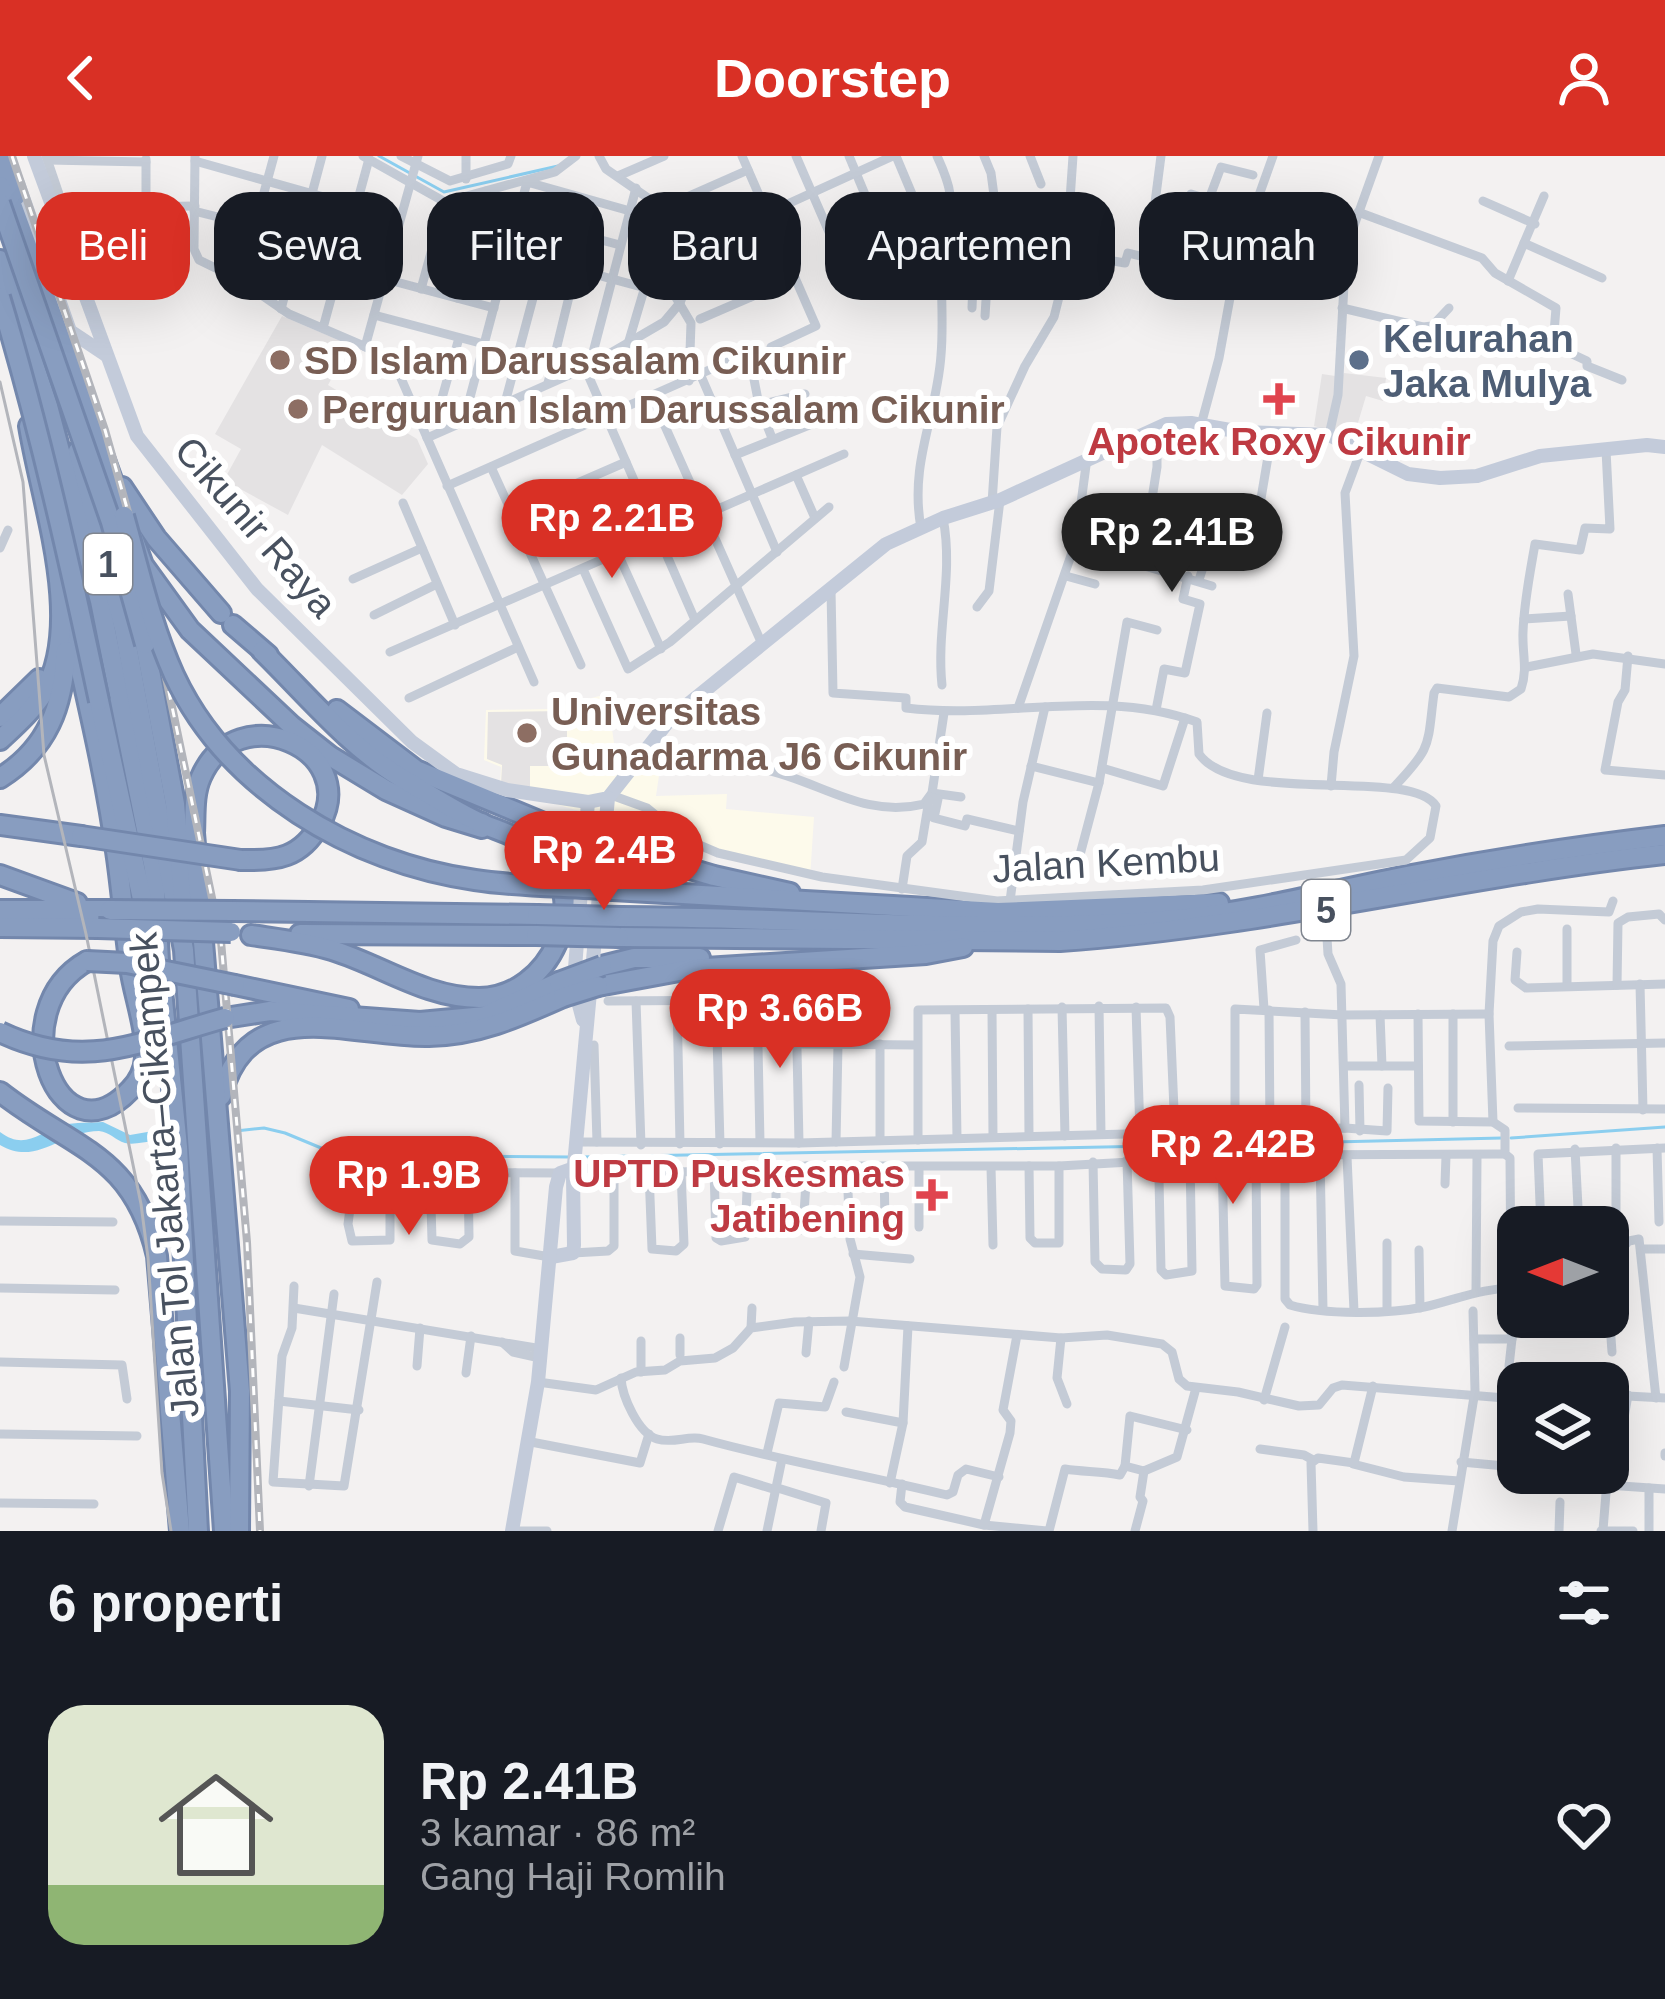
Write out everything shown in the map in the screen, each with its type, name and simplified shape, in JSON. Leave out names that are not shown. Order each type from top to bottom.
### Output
[{"type":"highway","points":[[4,156],[103,447],[121,485],[156,538],[227,619],[402,762],[451,787],[563,831],[714,877],[845,906]]},
{"type":"highway","points":[[0,177],[143,565],[190,630],[292,726],[356,773],[446,817],[482,828],[482,824]]},
{"type":"highway","name":"Jalan Tol Jakarta–Cikampek","points":[[0,187],[17,230],[124,629],[184,950],[224,1531]]},
{"type":"highway","points":[[0,203],[110,522],[146,644],[176,804],[184,950]]},
{"type":"highway","name":"Jalan Tol Jakarta–Cikampek","points":[[0,260],[48,406],[100,601],[158,898],[159,961],[178,1147],[198,1531]]},
{"type":"highway","points":[[0,297],[63,529],[139,892],[159,961]]},
{"type":"highway","points":[[0,324],[26,411],[64,619],[117,854],[145,1058],[138,1081],[106,1108],[69,1107],[35,1088]]},
{"type":"highway","points":[[0,778],[32,754],[56,715],[65,669],[48,406]]},
{"type":"highway","points":[[124,516],[156,632],[176,678],[208,728],[273,795],[344,840],[409,866],[477,881],[845,906],[998,912],[1286,901]]},
{"type":"highway","points":[[0,717],[41,676],[64,619]]},
{"type":"highway","points":[[0,740],[47,685],[64,619]]},
{"type":"highway","points":[[0,910],[102,916],[241,933],[334,951],[435,992],[461,997],[485,998],[523,986],[543,970],[557,944],[562,884],[541,853],[399,777],[357,745],[262,650]]},
{"type":"highway","points":[[0,825],[81,836],[241,860],[282,859],[297,853],[325,814],[328,782],[312,758],[290,741],[256,736],[225,746],[201,776],[195,799],[194,833],[219,1107],[240,1391],[239,1531]]},
{"type":"highway","name":"5","points":[[1286,901],[1415,874],[1665,836]]},
{"type":"highway","name":"5","points":[[985,941],[1060,941],[1206,928],[1665,854]]},
{"type":"highway","points":[[0,875],[102,916]]},
{"type":"highway","points":[[620,927],[726,917],[1007,929],[1186,918],[1286,901]]},
{"type":"highway","points":[[0,927],[102,916],[232,911],[985,941]]},
{"type":"highway","points":[[241,933],[536,925]]},
{"type":"highway","points":[[9,1029],[34,1047],[89,1053],[154,1042],[225,1018],[270,1011],[400,1022],[488,1016],[585,981],[800,960],[926,954],[985,941]]},
{"type":"highway","points":[[31,992],[46,977],[87,961],[128,963],[400,1022]]},
{"type":"highway","points":[[219,1107],[235,1061],[255,1038],[270,1031],[307,1027],[392,1035],[492,1028],[585,981]]},
{"type":"highway","points":[[9,1029],[19,1060]]},
{"type":"highway","points":[[4,1095],[118,1173],[148,1217],[157,1256],[180,1531]]},
{"type":"street","points":[[4,156],[70,331],[109,357]]},
{"type":"street","points":[[264,192],[274,156]]},
{"type":"street","points":[[311,192],[322,156]]},
{"type":"street","points":[[401,156],[435,192]]},
{"type":"street","points":[[466,156],[466,179]]},
{"type":"street","points":[[359,192],[366,158],[450,181],[508,164],[511,156]]},
{"type":"street","points":[[482,192],[526,182],[576,156]]},
{"type":"street","points":[[598,156],[606,169],[642,192]]},
{"type":"street","points":[[618,176],[664,156]]},
{"type":"street","points":[[742,156],[758,192]]},
{"type":"street","points":[[796,156],[825,222]]},
{"type":"street","points":[[849,156],[864,192]]},
{"type":"street","points":[[801,197],[894,156],[910,192]]},
{"type":"street","points":[[937,156],[953,192]]},
{"type":"street","points":[[984,156],[994,192]]},
{"type":"street","points":[[1030,156],[1041,184]]},
{"type":"street","points":[[1071,192],[1073,156]]},
{"type":"street","points":[[1157,192],[1161,156]]},
{"type":"street","points":[[1260,192],[1273,156]]},
{"type":"street","points":[[1379,156],[1358,212],[1482,258],[1508,281],[1556,308],[1553,345],[1622,380]]},
{"type":"street","points":[[57,192],[43,157],[146,159],[146,192]]},
{"type":"street","name":"Cikunir Raya","points":[[43,157],[142,445],[257,590],[412,742],[467,780],[588,802],[609,797]]},
{"type":"street","points":[[214,268],[194,250],[195,159],[307,192]]},
{"type":"street","points":[[1212,192],[1221,167],[1252,175]]},
{"type":"street","points":[[403,210],[414,170]]},
{"type":"street","points":[[701,192],[748,170]]},
{"type":"street","points":[[526,182],[628,211]]},
{"type":"street","points":[[524,192],[526,182]]},
{"type":"street","points":[[635,192],[636,188]]},
{"type":"street","points":[[1508,281],[1544,196]]},
{"type":"street","points":[[1483,201],[1535,224]]},
{"type":"street","points":[[190,208],[214,214]]},
{"type":"street","points":[[628,219],[587,366],[695,620]]},
{"type":"street","points":[[604,241],[620,245]]},
{"type":"street","points":[[1524,243],[1602,278]]},
{"type":"street","points":[[1115,261],[1125,263],[1128,253],[1139,256]]},
{"type":"street","points":[[421,289],[427,267]]},
{"type":"street","points":[[604,276],[628,282]]},
{"type":"street","points":[[403,284],[427,290]]},
{"type":"street","points":[[771,347],[816,326],[801,292]]},
{"type":"street","points":[[268,300],[387,356],[449,373]]},
{"type":"street","points":[[281,309],[283,300]]},
{"type":"street","points":[[323,328],[331,300]]},
{"type":"street","points":[[365,347],[378,300]]},
{"type":"street","points":[[464,300],[494,308]]},
{"type":"street","points":[[464,420],[496,300]]},
{"type":"street","points":[[505,403],[533,300]]},
{"type":"street","points":[[548,383],[568,300]]},
{"type":"street","points":[[628,344],[641,300]]},
{"type":"street","points":[[678,300],[691,323],[689,381]]},
{"type":"street","points":[[428,438],[628,344],[664,322],[681,300]]},
{"type":"street","points":[[700,319],[744,300]]},
{"type":"street","points":[[921,528],[922,443],[941,355],[941,300]]},
{"type":"street","points":[[972,300],[972,308]]},
{"type":"street","points":[[985,316],[986,300]]},
{"type":"street","points":[[977,607],[989,591],[997,427],[1054,317],[1058,300]]},
{"type":"street","points":[[1201,425],[1230,300]]},
{"type":"street","points":[[1329,435],[1338,395],[1343,300]]},
{"type":"street","points":[[1342,308],[1424,327],[1432,326],[1449,308]]},
{"type":"street","points":[[374,315],[484,344]]},
{"type":"street","points":[[459,338],[440,404],[464,420]]},
{"type":"street","points":[[447,486],[747,355],[772,438]]},
{"type":"street","points":[[387,356],[393,360],[534,682]]},
{"type":"street","points":[[701,376],[778,552]]},
{"type":"street","points":[[759,405],[805,394]]},
{"type":"street","points":[[652,398],[762,644]]},
{"type":"street","points":[[735,455],[834,415]]},
{"type":"street","points":[[585,981],[609,797],[671,718],[886,544],[1176,422],[1329,435],[1408,474],[1450,478],[1477,476],[1540,456],[1665,447]]},
{"type":"street","points":[[1147,530],[1157,466],[1157,428]]},
{"type":"street","points":[[1156,710],[1164,668],[1185,673],[1200,604],[1183,599],[1214,532],[1254,540],[1272,433]]},
{"type":"street","points":[[1331,786],[1354,656],[1345,493],[1361,448]]},
{"type":"street","points":[[831,590],[833,693],[906,698],[906,708],[944,713],[1112,704],[1156,710],[1197,722],[1199,754],[1207,764],[1258,780],[1394,787],[1430,744],[1437,688],[1516,696],[1527,667],[1524,620],[1535,544],[1580,550],[1585,528],[1610,529],[1606,450]]},
{"type":"street","points":[[390,652],[844,454]]},
{"type":"street","points":[[1018,708],[1076,541],[1087,458]]},
{"type":"street","points":[[512,512],[626,462]]},
{"type":"street","points":[[491,467],[581,665]]},
{"type":"street","points":[[796,476],[815,518]]},
{"type":"street","points":[[528,547],[641,497]]},
{"type":"street","points":[[403,503],[455,625]]},
{"type":"street","points":[[583,569],[628,668],[661,649],[829,508]]},
{"type":"street","points":[[942,685],[947,569],[943,518]]},
{"type":"street","points":[[0,548],[8,530]]},
{"type":"street","points":[[1076,541],[1212,586]]},
{"type":"street","points":[[353,579],[422,548]]},
{"type":"street","points":[[618,554],[661,649]]},
{"type":"street","points":[[1066,576],[1095,584]]},
{"type":"street","points":[[374,615],[437,584]]},
{"type":"street","points":[[1568,594],[1576,654]]},
{"type":"street","points":[[1524,620],[1571,616]]},
{"type":"street","points":[[1015,860],[1077,866],[1099,783],[1127,622],[1157,630]]},
{"type":"street","points":[[409,698],[518,647]]},
{"type":"street","points":[[1527,667],[1576,654],[1628,656],[1665,664]]},
{"type":"street","points":[[1628,656],[1625,690],[1618,702],[1605,770],[1665,775]]},
{"type":"street","points":[[1010,902],[1018,831],[1045,707]]},
{"type":"street","points":[[902,889],[908,856],[922,842],[944,713]]},
{"type":"street","points":[[1258,780],[1267,713]]},
{"type":"street","points":[[1102,767],[1162,786],[1185,718]]},
{"type":"street","points":[[643,757],[685,768],[763,769],[848,802],[874,807],[914,807],[930,797],[961,797]]},
{"type":"street","points":[[1031,766],[1099,783]]},
{"type":"street","name":"Jalan Kembu","points":[[609,797],[647,808],[686,839],[718,853],[822,877],[1010,902],[1203,890],[1406,860],[1430,838],[1436,806],[1422,794],[1394,787]]},
{"type":"street","points":[[930,797],[938,799],[934,818],[965,826],[968,819],[1018,831]]},
{"type":"street","points":[[585,981],[588,802]]},
{"type":"street","points":[[1493,1122],[1489,1014],[1492,941],[1498,926],[1521,912],[1538,909],[1609,912],[1612,901]]},
{"type":"street","points":[[1617,985],[1617,926],[1628,917],[1659,914],[1665,920]]},
{"type":"street","points":[[1567,929],[1567,986]]},
{"type":"street","points":[[1327,938],[1328,954],[1341,985],[1344,1066],[1354,1130]]},
{"type":"street","points":[[1270,1131],[1260,950],[1296,940]]},
{"type":"street","points":[[1517,952],[1515,980],[1526,988],[1665,984]]},
{"type":"street","points":[[597,1142],[591,1038],[574,986],[585,981],[636,1001],[796,1003],[799,1143]]},
{"type":"street","points":[[1640,985],[1645,1110]]},
{"type":"street","points":[[716,1000],[720,1144]]},
{"type":"street","points":[[757,1000],[760,1142]]},
{"type":"street","points":[[636,1001],[640,1145]]},
{"type":"street","points":[[677,1001],[680,1144]]},
{"type":"street","points":[[1099,1006],[1101,1135]]},
{"type":"street","points":[[918,1140],[917,1011],[1062,1007],[1160,1007],[1171,1016],[1175,1133]]},
{"type":"street","points":[[1062,1007],[1065,1136]]},
{"type":"street","points":[[1136,1007],[1140,1134]]},
{"type":"street","points":[[1028,1009],[1029,1136]]},
{"type":"street","points":[[1235,1132],[1235,1009],[1343,1015],[1489,1014]]},
{"type":"street","points":[[992,1010],[993,1137]]},
{"type":"street","points":[[955,1011],[958,1138]]},
{"type":"street","points":[[1305,1012],[1306,1131]]},
{"type":"street","points":[[1418,1014],[1417,1118],[1423,1122],[1493,1122],[1505,1130],[1511,1206]]},
{"type":"street","points":[[1453,1122],[1454,1014]]},
{"type":"street","points":[[1380,1015],[1382,1066]]},
{"type":"street","points":[[547,1531],[512,1531],[538,1382],[537,1354],[551,1257],[573,1159],[591,1038]]},
{"type":"street","points":[[1509,1046],[1665,1043]]},
{"type":"street","points":[[798,1044],[917,1045]]},
{"type":"street","points":[[838,1044],[836,1142],[850,1157],[884,1168],[1059,1166],[1160,1157],[1505,1152]]},
{"type":"street","points":[[880,1044],[880,1140]]},
{"type":"street","points":[[1344,1066],[1418,1066]]},
{"type":"street","points":[[1354,1130],[1359,1085]]},
{"type":"street","points":[[573,1159],[614,1171],[681,1172],[807,1166],[850,1157],[880,1140],[1388,1130],[1388,1088]]},
{"type":"street","points":[[1518,1108],[1665,1109]]},
{"type":"street","points":[[1159,1137],[1161,1270],[1166,1275],[1192,1271],[1190,1159]]},
{"type":"street","points":[[391,1173],[391,1238],[386,1243],[358,1243],[350,1238],[354,1178],[361,1172],[515,1173],[573,1159],[597,1142],[836,1142]]},
{"type":"street","points":[[1616,1148],[1616,1206]]},
{"type":"street","points":[[1539,1206],[1536,1157],[1543,1150],[1661,1148],[1659,1222]]},
{"type":"street","points":[[1575,1149],[1578,1206]]},
{"type":"street","points":[[1222,1158],[1226,1288],[1256,1288],[1256,1155]]},
{"type":"street","points":[[1286,1155],[1285,1299],[1290,1304],[1354,1311],[1420,1308],[1497,1290]]},
{"type":"street","points":[[1320,1155],[1322,1310]]},
{"type":"street","points":[[1413,1156],[1413,1174]]},
{"type":"street","points":[[1445,1184],[1446,1156]]},
{"type":"street","points":[[1476,1292],[1477,1156]]},
{"type":"street","points":[[844,1367],[860,1277],[853,1254],[850,1157]]},
{"type":"street","points":[[1347,1157],[1354,1311]]},
{"type":"street","points":[[573,1159],[573,1253]]},
{"type":"street","points":[[1093,1162],[1098,1267],[1126,1270],[1130,1267],[1127,1163]]},
{"type":"street","points":[[776,1167],[775,1223],[781,1230],[805,1228],[807,1166]]},
{"type":"street","points":[[1029,1166],[1030,1238],[1035,1243],[1060,1241],[1059,1166]]},
{"type":"street","points":[[992,1167],[993,1245]]},
{"type":"street","points":[[715,1169],[716,1238],[721,1241],[745,1237],[748,1168]]},
{"type":"street","points":[[884,1168],[885,1222]]},
{"type":"street","points":[[919,1168],[919,1227]]},
{"type":"street","points":[[515,1173],[514,1250],[551,1257],[608,1251],[614,1246],[614,1171]]},
{"type":"street","points":[[430,1172],[432,1240],[460,1244],[470,1237],[468,1172]]},
{"type":"street","points":[[649,1172],[652,1249],[676,1251],[683,1244],[681,1172]]},
{"type":"street","points":[[0,1221],[113,1222]]},
{"type":"street","points":[[1629,1244],[1639,1239],[1642,1249],[1661,1398],[1629,1395]]},
{"type":"street","points":[[1387,1243],[1387,1309]]},
{"type":"street","points":[[1642,1249],[1665,1249]]},
{"type":"street","points":[[1420,1250],[1420,1308]]},
{"type":"street","points":[[853,1254],[910,1259]]},
{"type":"street","points":[[294,1286],[294,1308],[282,1356],[273,1482],[308,1486],[347,1484],[377,1282]]},
{"type":"street","points":[[0,1288],[115,1290]]},
{"type":"street","points":[[308,1486],[334,1294]]},
{"type":"street","points":[[294,1308],[471,1336],[537,1354]]},
{"type":"street","points":[[752,1308],[752,1328]]},
{"type":"street","points":[[1452,1531],[1474,1397],[1474,1310]]},
{"type":"street","points":[[804,1318],[806,1353]]},
{"type":"street","points":[[538,1382],[596,1390],[640,1372],[665,1370],[680,1360],[715,1358],[752,1328],[804,1318],[1061,1339],[1107,1335],[1162,1345],[1172,1352],[1179,1379],[1196,1388],[1313,1407],[1337,1386],[1497,1398]]},
{"type":"street","points":[[908,1327],[896,1483],[902,1506],[984,1525],[1048,1531],[1065,1469],[1120,1475],[1130,1416],[1187,1430]]},
{"type":"street","points":[[1264,1400],[1285,1327]]},
{"type":"street","points":[[417,1366],[420,1328]]},
{"type":"street","points":[[984,1525],[1010,1433],[1011,1421],[1003,1410],[1017,1335]]},
{"type":"street","points":[[466,1373],[471,1336]]},
{"type":"street","points":[[680,1338],[680,1354]]},
{"type":"street","points":[[1611,1338],[1612,1352]]},
{"type":"street","points":[[1061,1339],[1057,1378],[1067,1404]]},
{"type":"street","points":[[1474,1339],[1512,1339],[1509,1362]]},
{"type":"street","points":[[640,1372],[641,1341]]},
{"type":"street","points":[[0,1362],[122,1365],[127,1399]]},
{"type":"street","points":[[526,1441],[640,1462],[649,1435],[624,1394],[621,1378]]},
{"type":"street","points":[[767,1453],[779,1403],[825,1407],[834,1382]]},
{"type":"street","points":[[1353,1464],[1373,1386]]},
{"type":"street","points":[[1135,1531],[1143,1502],[1144,1471],[1178,1457],[1196,1388]]},
{"type":"street","points":[[279,1400],[359,1411]]},
{"type":"street","points":[[846,1412],[903,1423]]},
{"type":"street","points":[[0,1434],[137,1436]]},
{"type":"street","points":[[649,1435],[680,1442],[700,1438],[947,1495],[966,1469],[999,1477]]},
{"type":"street","points":[[1260,1449],[1404,1477],[1459,1481]]},
{"type":"street","points":[[767,1531],[782,1459]]},
{"type":"street","points":[[1313,1460],[1313,1531]]},
{"type":"street","points":[[1461,1462],[1497,1465]]},
{"type":"street","points":[[1125,1466],[1144,1471]]},
{"type":"street","points":[[718,1531],[734,1477],[826,1504],[821,1531]]},
{"type":"street","points":[[1629,1487],[1665,1489]]},
{"type":"street","points":[[1648,1488],[1649,1531]]},
{"type":"street","points":[[1605,1494],[1602,1530],[1633,1531]]},
{"type":"street","points":[[1559,1531],[1560,1502]]},
{"type":"street","points":[[0,1503],[94,1504]]},
{"type":"shaded area","name":"Perguruan Islam Darussalam Cikunir","points":[[282,316],[350,345],[328,385],[417,439],[428,464],[402,495],[322,445],[288,515],[224,480],[241,449],[215,434]]},
{"type":"shaded area","points":[[1344,373],[1386,378],[1383,401],[1366,396],[1357,426],[1348,424],[1345,435],[1314,426],[1322,374],[1342,377]]},
{"type":"shaded area","points":[[607,694],[615,750],[661,762],[656,796],[727,794],[726,809],[814,817],[810,878],[500,788],[501,767],[484,760],[486,710],[549,709]]},
{"type":"shaded area","name":"Universitas Gunadarma J6 Cikunir","points":[[567,711],[567,755],[558,757],[557,766],[530,766],[530,788],[501,784],[502,765],[487,759],[488,712]]},
{"type":"water","points":[[103,1122],[130,1135],[153,1131],[154,1141],[125,1143],[99,1131],[26,1152],[0,1145],[0,1132],[25,1140],[63,1125]]},
{"type":"waterway","points":[[379,156],[444,192],[558,166]]},
{"type":"waterway","points":[[1511,1138],[1665,1127]]},
{"type":"waterway","points":[[236,1131],[264,1128],[338,1155],[572,1157]]},
{"type":"waterway","points":[[1163,1146],[1502,1138]]},
{"type":"waterway","points":[[581,1157],[1154,1146]]},
{"type":"tram line","points":[[0,382],[23,482],[44,755],[141,1204],[162,1473],[171,1531]]},
{"type":"railway","points":[[12,156],[105,430],[141,558],[221,941],[247,1242],[260,1531]]},
{"type":"place","name":"SD Islam Darussalam Cikunir","points":[[280,360]]},
{"type":"place","name":"Kelurahan Jaka Mulya","points":[[1359,360]]},
{"type":"place","name":"Apotek Roxy Cikunir","points":[[1279,399]]},
{"type":"place","name":"Perguruan Islam Darussalam Cikunir","points":[[298,409]]},
{"type":"place","name":"Universitas Gunadarma J6 Cikunir","points":[[527,733]]},
{"type":"place","name":"UPTD Puskesmas Jatibening","points":[[932,1195]]}]
